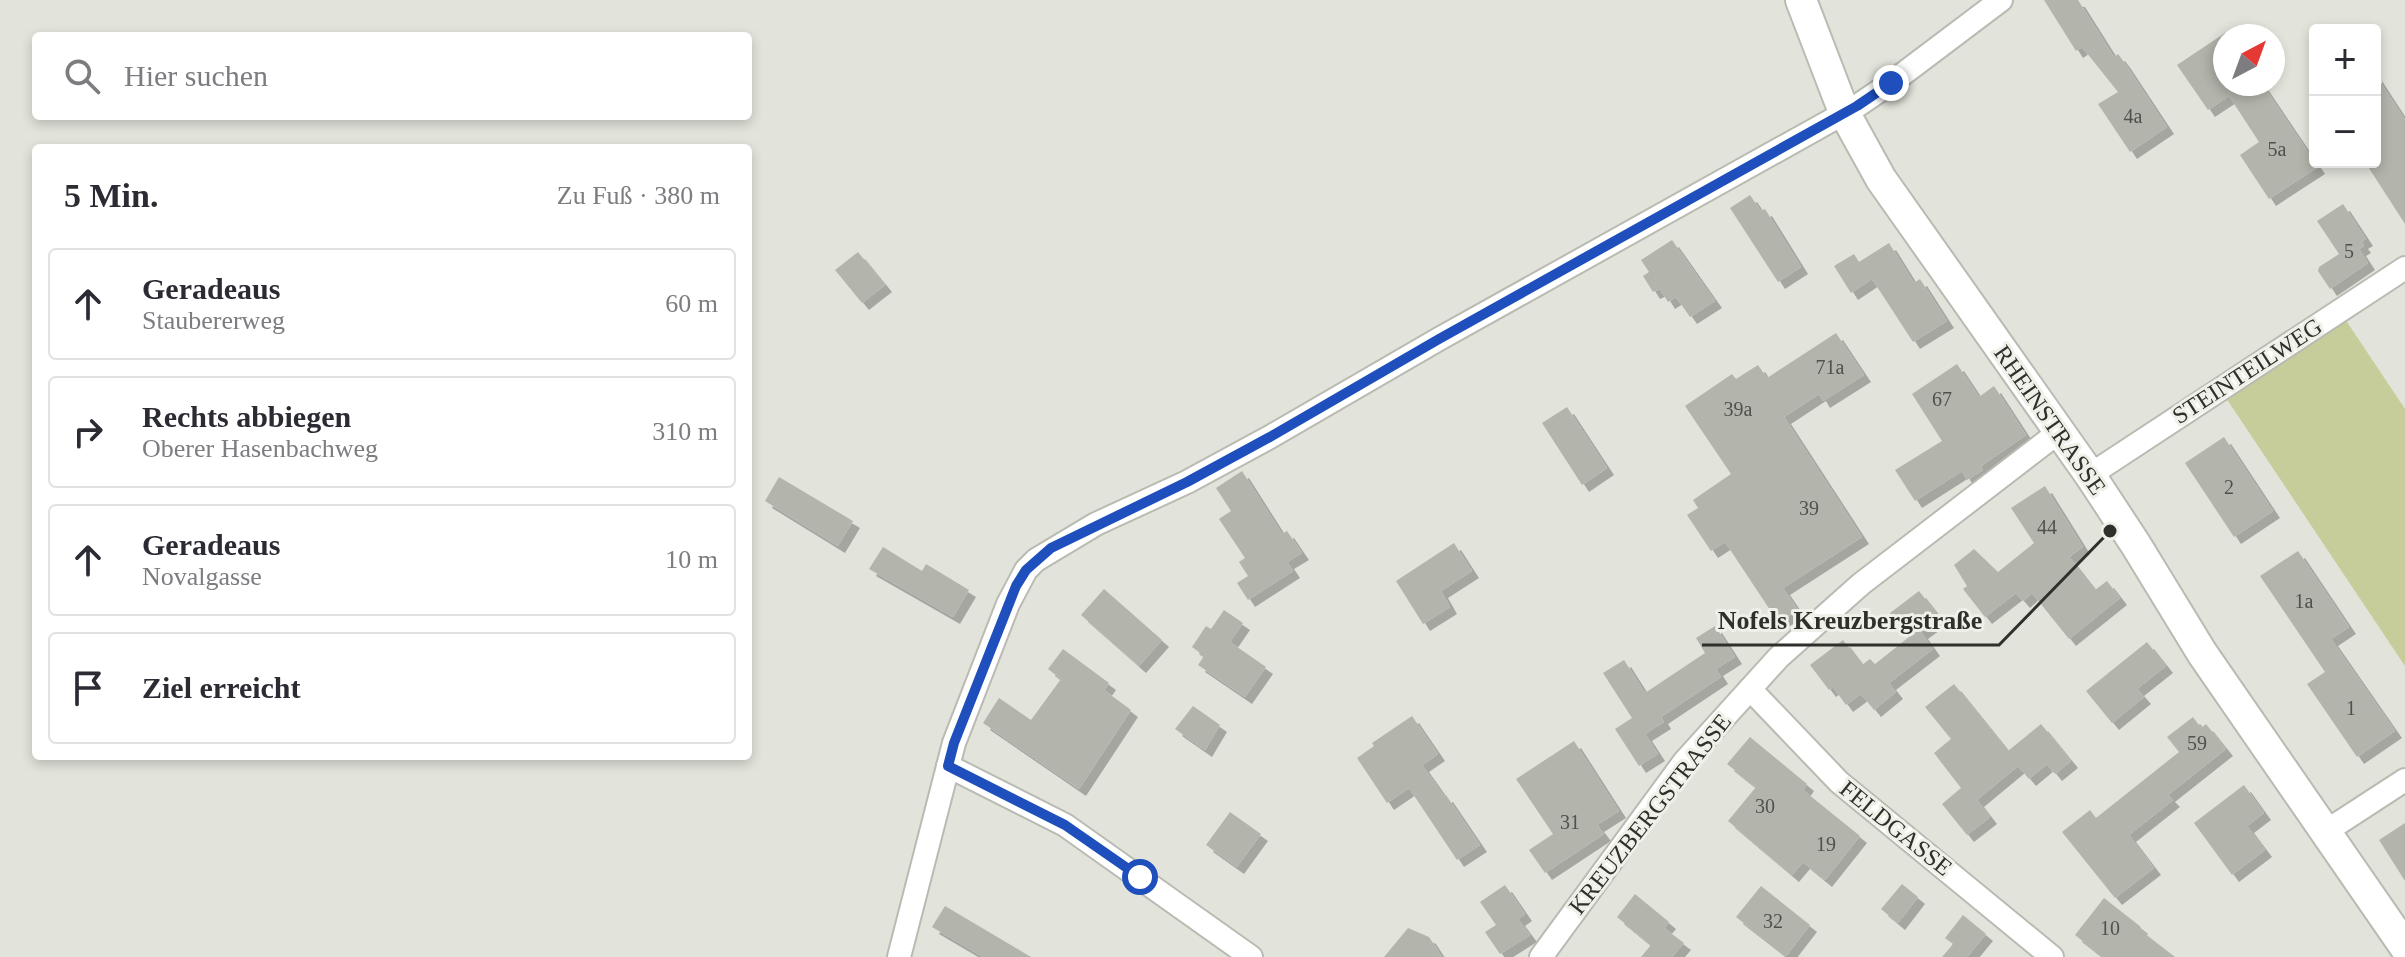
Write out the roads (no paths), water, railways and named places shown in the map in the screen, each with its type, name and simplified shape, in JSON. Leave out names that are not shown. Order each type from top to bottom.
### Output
[{"type":"main road","name":"RHEINSTRASSE","points":[[1801,0],[1844,112],[1881,179],[2090,475],[2202,653],[2405,947]]},
{"type":"street","points":[[899,957],[954,743],[1016,586],[1026,570],[1043,554],[1270,437],[1844,112],[1891,83],[2001,0]]},
{"type":"street","name":"STEINTEILWEG","points":[[2090,475],[2405,268]]},
{"type":"street","name":"KREUZBERGSTRASSE","points":[[1541,957],[1684,762],[1779,657],[1861,584],[2059,432]]},
{"type":"street","name":"FELDGASSE","points":[[1750,689],[1839,782],[2052,957]]},
{"type":"street","points":[[948,766],[1065,825],[1251,957]]},
{"type":"street","points":[[2325,832],[2405,780]]},
{"type":"place","name":"Nofels Kreuzbergstraße","points":[[2110,531]]}]
